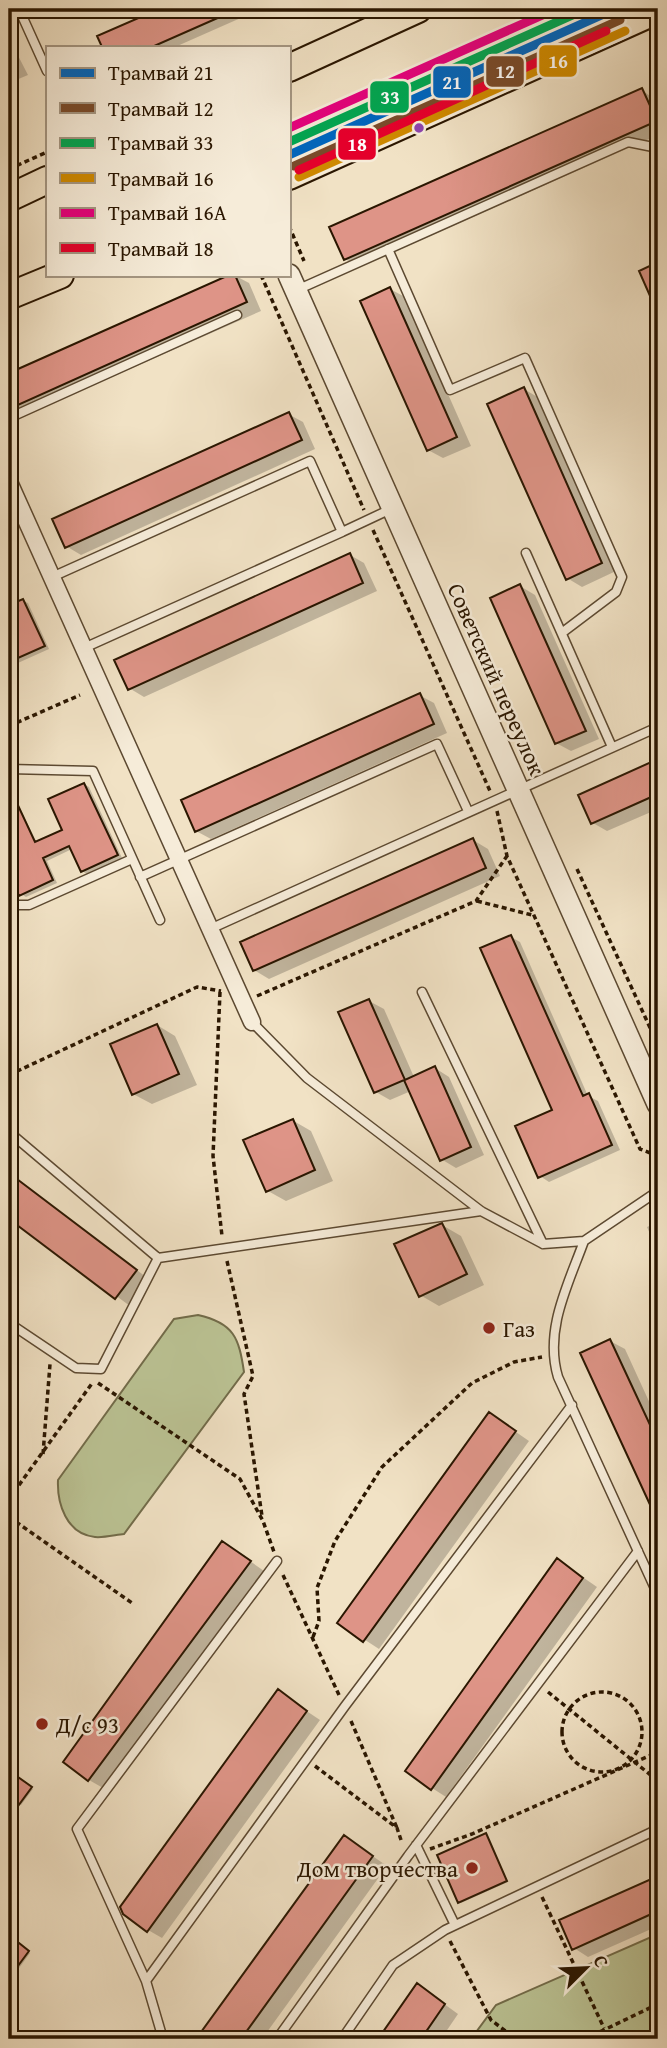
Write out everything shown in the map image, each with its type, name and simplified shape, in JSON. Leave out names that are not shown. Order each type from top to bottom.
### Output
[{"type":"main road","points":[[290,68],[418,9]]},
{"type":"main road","points":[[290,176],[658,10]]},
{"type":"main road","points":[[9,198],[46,180]]},
{"type":"main road","points":[[9,296],[58,276]]},
{"type":"street","name":"Советский переулок","points":[[292,283],[658,1104]]},
{"type":"street","points":[[9,482],[252,1022]]},
{"type":"lane","points":[[19,9],[46,69]]},
{"type":"lane","points":[[292,283],[388,249],[628,142],[658,148]]},
{"type":"lane","points":[[388,249],[450,390],[525,358],[622,577],[616,592],[563,632]]},
{"type":"lane","points":[[9,418],[237,315]]},
{"type":"lane","points":[[52,577],[310,461],[342,532]]},
{"type":"lane","points":[[84,648],[391,509]]},
{"type":"lane","points":[[526,553],[612,747]]},
{"type":"lane","points":[[211,929],[658,727]]},
{"type":"lane","points":[[141,877],[437,744],[468,811]]},
{"type":"lane","points":[[9,769],[93,771],[160,920]]},
{"type":"lane","points":[[9,905],[29,905],[132,859]]},
{"type":"lane","points":[[422,992],[543,1244]]},
{"type":"lane","points":[[252,1022],[307,1078],[481,1211],[543,1244],[584,1241],[658,1191]]},
{"type":"lane","points":[[9,1132],[158,1258],[481,1211]]},
{"type":"lane","points":[[584,1241],[553,1331],[552,1356],[658,1595]]},
{"type":"lane","points":[[9,1323],[76,1368],[101,1369],[158,1258]]},
{"type":"lane","points":[[146,1981],[345,1706],[572,1405]]},
{"type":"lane","points":[[277,2039],[408,1856],[418,1849],[638,1551]]},
{"type":"lane","points":[[163,2039],[146,1981],[77,1829],[277,1561]]},
{"type":"lane","points":[[342,2039],[393,1965],[444,1930],[658,1829]]},
{"type":"lane","points":[[418,1849],[455,1925]]},
{"type":"path","points":[[9,169],[46,152]]},
{"type":"path","points":[[261,276],[494,799],[507,856],[533,915],[640,1149],[658,1156]]},
{"type":"path","points":[[9,726],[80,695]]},
{"type":"path","points":[[9,1075],[197,987],[257,996],[477,901],[507,856]]},
{"type":"path","points":[[477,901],[533,915]]},
{"type":"path","points":[[43,1454],[51,1351]]},
{"type":"path","points":[[313,1637],[318,1621],[317,1588],[335,1541],[382,1467],[472,1382],[514,1362],[552,1356]]},
{"type":"path","points":[[9,1499],[94,1381]]},
{"type":"path","points":[[9,1517],[132,1603]]},
{"type":"path","points":[[538,1684],[658,1781]]},
{"type":"path","points":[[619,1769],[598,1773],[588,1770],[571,1758],[562,1739],[564,1718],[569,1709],[585,1696],[606,1692],[626,1700],[639,1716],[642,1726],[640,1747],[634,1761]]},
{"type":"path","points":[[418,1849],[472,1834],[658,1752]]},
{"type":"path","points":[[308,1760],[397,1828],[408,1856]]},
{"type":"path","points":[[537,1886],[604,2028]]},
{"type":"path","points":[[444,1930],[491,2020],[516,2039]]},
{"type":"path","points":[[585,2039],[658,2004]]},
{"type":"green space","points":[[198,1315],[220,1322],[233,1334],[240,1350],[244,1372],[124,1534],[98,1537],[85,1535],[70,1524],[65,1516],[59,1498],[58,1480],[174,1319]]},
{"type":"green space","points":[[658,1934],[658,2029],[635,2039],[471,2039],[496,2005]]},
{"type":"building","points":[[159,9],[238,9],[154,46],[102,46],[97,36]]},
{"type":"building","points":[[642,88],[657,121],[344,260],[329,227]]},
{"type":"building","points":[[658,262],[658,314],[639,271]]},
{"type":"building","points":[[227,276],[235,276],[247,302],[9,409],[9,373]]},
{"type":"building","points":[[390,287],[457,437],[427,451],[360,301]]},
{"type":"building","points":[[524,387],[602,563],[566,580],[487,404]]},
{"type":"building","points":[[289,412],[302,440],[65,548],[52,519]]},
{"type":"building","points":[[350,553],[363,583],[128,690],[114,660]]},
{"type":"building","points":[[520,584],[586,731],[555,744],[490,598]]},
{"type":"building","points":[[23,599],[45,646],[9,662],[9,605]]},
{"type":"building","points":[[420,693],[434,724],[195,832],[181,800]]},
{"type":"building","points":[[658,759],[658,794],[591,824],[578,795]]},
{"type":"building","points":[[84,783],[118,855],[81,872],[69,846],[43,858],[53,880],[19,896],[9,873],[9,786],[35,842],[62,830],[48,799]]},
{"type":"building","points":[[473,838],[486,868],[253,971],[240,942]]},
{"type":"building","points":[[511,935],[583,1096],[589,1093],[612,1145],[538,1178],[515,1126],[552,1110],[480,948]]},
{"type":"building","points":[[369,999],[405,1080],[435,1066],[471,1147],[440,1161],[404,1080],[374,1093],[338,1012]]},
{"type":"building","points":[[157,1024],[179,1074],[132,1095],[110,1044]]},
{"type":"building","points":[[293,1119],[315,1170],[266,1192],[243,1140]]},
{"type":"building","points":[[9,1173],[137,1270],[115,1299],[9,1219]]},
{"type":"building","points":[[442,1223],[467,1274],[419,1297],[394,1244]]},
{"type":"building","points":[[610,1339],[658,1442],[658,1522],[580,1353]]},
{"type":"building","points":[[489,1412],[516,1431],[363,1642],[337,1623]]},
{"type":"building","points":[[222,1541],[251,1561],[88,1781],[63,1762]]},
{"type":"building","points":[[557,1558],[583,1578],[431,1790],[405,1771]]},
{"type":"building","points":[[278,1689],[307,1711],[147,1932],[123,1914],[120,1907]]},
{"type":"building","points":[[18,1777],[32,1787],[18,1806],[9,1799],[9,1790]]},
{"type":"building","name":"Дом творчества","points":[[486,1833],[507,1881],[458,1903],[437,1855]]},
{"type":"building","points":[[344,1835],[373,1856],[241,2039],[196,2039]]},
{"type":"building","points":[[658,1876],[658,1911],[572,1950],[559,1920]]},
{"type":"building","points":[[9,1935],[29,1951],[9,1978]]},
{"type":"building","points":[[417,1983],[445,2004],[421,2039],[378,2039]]},
{"type":"tram line","name":"16А","points":[[290,128],[556,9]]},
{"type":"tram line","name":"33","points":[[290,142],[586,9]]},
{"type":"tram line","name":"21","points":[[290,155],[615,9]]},
{"type":"tram line","name":"12","points":[[294,166],[620,20]]},
{"type":"tram line","name":"18","points":[[299,170],[606,31]]},
{"type":"tram line","name":"16","points":[[299,177],[625,31]]},
{"type":"place","name":"Газ","points":[[489,1328]]},
{"type":"place","name":"Д/с 93","points":[[42,1724]]},
{"type":"place","name":"Дом творчества","points":[[472,1868]]}]
